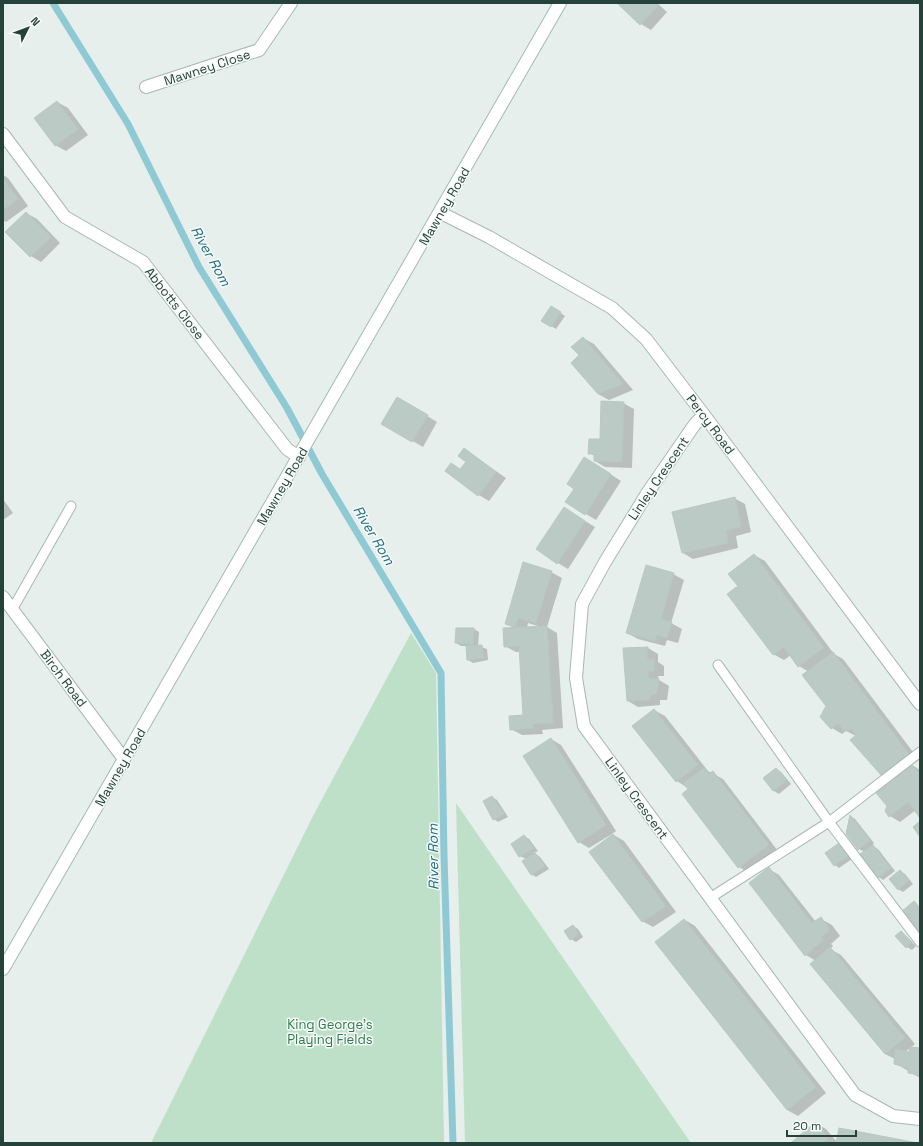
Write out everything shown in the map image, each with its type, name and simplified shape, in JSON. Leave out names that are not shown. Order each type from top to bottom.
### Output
[{"type":"street","name":"Mawney Close","points":[[146,87],[258,50],[291,3]]},
{"type":"street","name":"Mawney Road","points":[[3,969],[302,453],[316,425],[441,213],[560,3]]},
{"type":"street","name":"Abbotts Close","points":[[3,134],[65,217],[144,262],[287,449],[302,453]]},
{"type":"street","name":"Percy Road","points":[[441,213],[489,237],[612,308],[646,340],[704,414],[920,704]]},
{"type":"street","name":"Linley Crescent","points":[[704,414],[695,424],[648,492],[605,562],[582,604],[576,678],[584,726],[855,1095],[893,1116],[920,1119]]},
{"type":"street","name":"Birch Road","points":[[3,597],[124,759]]},
{"type":"lane","points":[[12,610],[71,506]]},
{"type":"lane","points":[[718,665],[829,822],[920,942]]},
{"type":"lane","points":[[710,898],[829,822],[920,752]]},
{"type":"green space","name":"King George's Playing Fields","points":[[411,633],[436,673],[444,1143],[151,1143],[313,816]]},
{"type":"green space","points":[[456,803],[691,1143],[465,1143]]},
{"type":"building","points":[[617,3],[655,3],[658,6],[640,25]]},
{"type":"building","points":[[57,101],[78,129],[55,146],[34,118]]},
{"type":"building","points":[[3,178],[18,199],[3,210]]},
{"type":"building","points":[[26,212],[51,237],[30,257],[5,232]]},
{"type":"building","points":[[551,306],[561,312],[551,327],[541,321]]},
{"type":"building","points":[[583,337],[623,384],[598,394],[571,363],[579,355],[571,347]]},
{"type":"building","points":[[397,397],[428,415],[412,442],[381,424]]},
{"type":"building","points":[[601,401],[624,402],[622,462],[594,461],[594,454],[588,454],[589,439],[600,439]]},
{"type":"building","points":[[464,448],[496,472],[478,496],[445,471],[451,463],[460,469],[466,462],[458,456]]},
{"type":"building","points":[[584,457],[611,474],[585,515],[565,502],[574,489],[567,484]]},
{"type":"building","points":[[735,497],[741,527],[726,530],[728,543],[682,553],[672,512]]},
{"type":"building","points":[[564,507],[585,521],[557,564],[536,549]]},
{"type":"building","points":[[754,554],[824,648],[798,667],[784,647],[773,655],[727,594],[738,586],[728,574]]},
{"type":"building","points":[[523,562],[552,571],[536,623],[518,618],[515,627],[505,624]]},
{"type":"building","points":[[646,565],[674,573],[661,619],[672,622],[667,638],[657,635],[655,641],[626,633]]},
{"type":"building","points":[[547,626],[553,723],[532,724],[533,728],[510,730],[509,716],[523,715],[519,646],[504,647],[503,628]]},
{"type":"building","points":[[456,628],[474,628],[473,644],[455,643]]},
{"type":"building","points":[[482,645],[484,658],[467,660],[466,646]]},
{"type":"building","points":[[648,647],[647,659],[654,659],[654,671],[648,671],[649,678],[659,679],[657,694],[650,695],[650,700],[627,701],[623,648]]},
{"type":"building","points":[[833,652],[909,754],[881,775],[850,740],[856,735],[852,729],[844,731],[838,723],[831,729],[820,717],[826,706],[802,675]]},
{"type":"building","points":[[654,709],[698,765],[676,782],[632,726]]},
{"type":"building","points":[[551,738],[606,825],[578,843],[523,756]]},
{"type":"building","points":[[912,765],[920,774],[920,818],[908,802],[889,817],[885,811],[887,806],[876,793]]},
{"type":"building","points":[[704,768],[709,774],[713,771],[769,845],[738,868],[682,794],[688,789],[683,783]]},
{"type":"building","points":[[776,768],[787,780],[773,791],[763,778]]},
{"type":"building","points":[[492,796],[504,814],[493,820],[483,801]]},
{"type":"building","points":[[850,815],[870,840],[858,850],[846,834]]},
{"type":"building","points":[[920,821],[920,837],[913,827]]},
{"type":"building","points":[[613,834],[666,906],[642,922],[589,852]]},
{"type":"building","points":[[524,835],[534,848],[519,857],[511,844]]},
{"type":"building","points":[[839,843],[848,856],[834,866],[825,853]]},
{"type":"building","points":[[873,845],[891,868],[878,878],[860,854]]},
{"type":"building","points":[[535,853],[545,866],[531,875],[522,861]]},
{"type":"building","points":[[769,867],[812,923],[821,917],[830,930],[821,937],[823,940],[805,956],[749,883]]},
{"type":"building","points":[[900,870],[909,880],[898,890],[889,879]]},
{"type":"building","points":[[914,901],[920,908],[920,933],[901,912]]},
{"type":"building","points":[[684,919],[816,1087],[787,1110],[655,942]]},
{"type":"building","points":[[573,925],[579,934],[570,940],[564,931]]},
{"type":"building","points":[[901,931],[912,942],[906,948],[895,936]]},
{"type":"building","points":[[830,947],[905,1038],[885,1054],[810,964]]},
{"type":"building","points":[[910,1047],[920,1048],[920,1075],[908,1073],[908,1068],[894,1064],[895,1049],[909,1052]]},
{"type":"building","points":[[815,1122],[829,1138],[823,1143],[791,1143]]},
{"type":"building","points":[[839,1128],[918,1143],[836,1143]]},
{"type":"waterway","name":"River Rom","points":[[53,3],[128,124],[199,267],[287,408],[322,474],[441,673],[444,856],[453,1143]]}]
